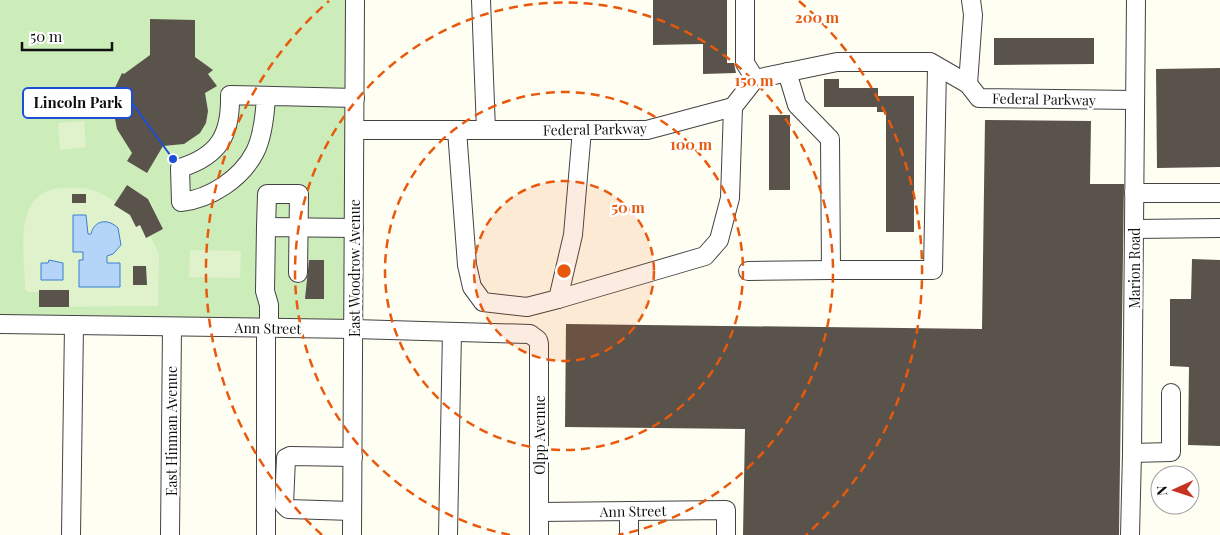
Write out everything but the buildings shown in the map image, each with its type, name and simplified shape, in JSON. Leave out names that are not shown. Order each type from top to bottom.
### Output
[{"type":"street","name":"East Woodrow Avenue","points":[[352,535],[355,0]]},
{"type":"street","points":[[481,0],[486,130]]},
{"type":"street","points":[[457,130],[467,265],[472,287],[483,302],[526,307],[705,256],[719,240],[730,198],[733,106],[755,79],[745,63],[745,0]]},
{"type":"street","points":[[968,84],[973,14],[971,0]]},
{"type":"street","name":"Marion Road","points":[[1130,535],[1136,0]]},
{"type":"street","name":"Federal Parkway","points":[[755,79],[836,62],[930,62],[937,68],[968,84],[979,98],[1135,100]]},
{"type":"street","points":[[748,271],[933,270],[937,68]]},
{"type":"street","points":[[787,72],[797,104],[830,139],[831,270]]},
{"type":"street","points":[[266,96],[260,138],[255,153],[246,165],[224,186],[190,201],[180,202],[180,168],[198,162],[220,144],[229,122],[230,95],[355,98]]},
{"type":"street","name":"Federal Parkway","points":[[355,130],[648,130],[733,106]]},
{"type":"street","points":[[558,299],[573,235],[582,130]]},
{"type":"street","points":[[1134,193],[1220,193]]},
{"type":"street","points":[[266,535],[269,306],[265,291],[267,194],[299,194],[298,273]]},
{"type":"street","points":[[266,227],[354,228]]},
{"type":"street","points":[[1134,230],[1220,228]]},
{"type":"street","name":"Ann Street","points":[[0,324],[354,329],[530,334],[535,337]]},
{"type":"street","points":[[71,535],[74,325]]},
{"type":"street","name":"East Hinman Avenue","points":[[170,535],[172,327]]},
{"type":"street","points":[[448,535],[452,332]]},
{"type":"street","name":"Olpp Avenue","points":[[535,337],[539,344],[539,535]]},
{"type":"street","points":[[1132,453],[1171,452],[1171,392]]},
{"type":"street","points":[[352,512],[288,508],[284,505],[286,458],[290,456],[353,457]]},
{"type":"street","name":"Ann Street","points":[[540,512],[726,510],[726,535]]},
{"type":"street","points":[[629,511],[629,535]]},
{"type":"green space","points":[[0,0],[348,0],[345,322],[0,318]]},
{"type":"green space","points":[[84,121],[86,147],[60,150],[58,123]]},
{"type":"green space","points":[[127,185],[150,200],[163,229],[150,236],[159,254],[158,306],[39,307],[39,292],[28,292],[25,289],[23,242],[28,212],[35,200],[46,192],[62,188],[79,188],[96,191],[116,202]]},
{"type":"green space","points":[[190,250],[241,251],[240,278],[189,277]]},
{"type":"water","points":[[73,215],[86,215],[88,234],[91,234],[95,226],[102,222],[110,223],[118,228],[121,245],[113,254],[107,256],[107,263],[120,263],[120,287],[79,287],[79,260],[83,260],[83,252],[73,252]]},
{"type":"water","points":[[49,260],[63,263],[63,280],[41,280],[41,263],[48,263]]},
{"type":"place","name":"Lincoln Park","points":[[173,159]]}]
